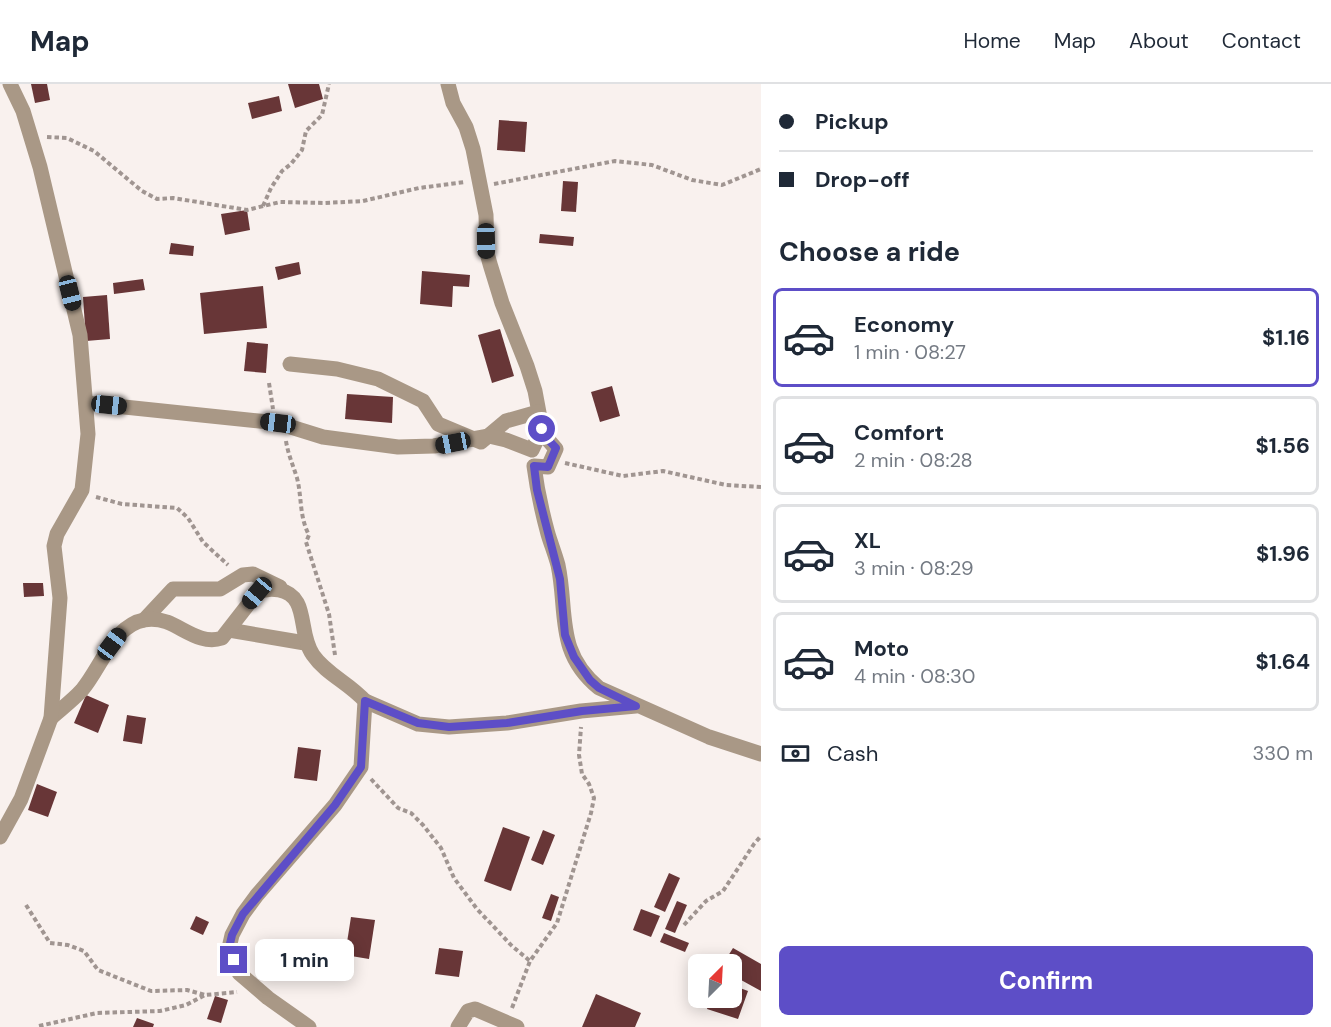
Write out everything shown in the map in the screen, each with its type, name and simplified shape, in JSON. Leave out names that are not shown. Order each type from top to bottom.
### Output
[{"type":"street","points":[[0,837],[21,799],[51,718],[60,598],[54,546],[57,534],[72,511],[83,487],[88,434],[80,335],[31,136],[23,111],[10,84]]},
{"type":"street","points":[[448,84],[453,103],[469,136],[486,214],[487,253],[502,303],[535,391],[543,434],[556,448],[548,467],[534,466],[537,490],[560,579],[565,635],[574,657],[590,680],[599,688],[709,737],[761,754]]},
{"type":"street","points":[[290,364],[338,369],[378,379],[423,401],[438,424],[481,442],[506,421],[538,412]]},
{"type":"street","points":[[86,403],[278,423],[323,437],[398,447],[434,446],[472,439]]},
{"type":"street","points":[[489,436],[532,450],[542,429]]},
{"type":"street","points":[[144,620],[173,589],[220,589],[243,575],[253,574],[288,591],[296,598],[305,643],[314,656],[339,680],[365,701],[418,723],[449,727],[507,723],[582,711],[636,706]]},
{"type":"street","points":[[51,718],[82,690],[121,632],[137,622],[161,620],[195,636],[214,640],[222,638],[257,593],[263,589],[288,591]]},
{"type":"street","points":[[229,630],[305,643]]},
{"type":"street","points":[[309,1027],[260,991],[239,972],[229,948],[232,935],[243,914],[335,805],[361,767],[365,701]]},
{"type":"street","points":[[458,1027],[468,1011],[475,1009],[512,1025]]},
{"type":"path","points":[[262,207],[282,171],[302,150],[306,131],[322,115],[329,84]]},
{"type":"path","points":[[31,136],[66,138],[86,146],[101,154],[124,178],[157,199],[173,198],[247,210],[280,202],[363,201],[419,188],[553,174],[615,161],[652,165],[692,180],[722,185],[761,169]]},
{"type":"path","points":[[269,383],[274,414],[297,479],[303,524],[309,535],[306,542],[329,614],[339,680]]},
{"type":"path","points":[[550,460],[623,476],[663,471],[726,484],[761,487]]},
{"type":"path","points":[[83,487],[96,497],[115,503],[142,507],[177,508],[188,518],[203,542],[228,565],[243,575]]},
{"type":"path","points":[[512,1025],[530,961],[557,923],[594,798],[582,774],[579,755],[582,711]]},
{"type":"path","points":[[361,767],[398,808],[411,813],[423,825],[441,848],[454,878],[477,909],[512,946],[530,961]]},
{"type":"path","points":[[684,925],[706,901],[723,891],[761,836]]},
{"type":"path","points":[[26,905],[51,943],[68,945],[84,951],[98,970],[151,991],[187,990],[205,995],[260,991]]},
{"type":"path","points":[[39,1026],[97,1013],[160,1011],[186,1005],[205,995]]},
{"type":"building","points":[[31,84],[47,84],[50,100],[35,103]]},
{"type":"building","points":[[288,84],[319,84],[323,99],[295,108]]},
{"type":"building","points":[[279,96],[282,111],[252,119],[248,103]]},
{"type":"building","points":[[499,120],[527,122],[525,152],[497,150]]},
{"type":"building","points":[[563,181],[578,182],[576,212],[561,211]]},
{"type":"building","points":[[247,210],[250,230],[225,235],[221,214]]},
{"type":"building","points":[[540,234],[574,237],[573,246],[539,243]]},
{"type":"building","points":[[171,243],[194,246],[193,256],[169,254]]},
{"type":"building","points":[[299,262],[301,274],[278,280],[275,267]]},
{"type":"building","points":[[422,271],[470,275],[469,287],[453,286],[452,307],[420,304]]},
{"type":"building","points":[[143,279],[145,290],[114,294],[113,283]]},
{"type":"building","points":[[263,286],[267,328],[204,334],[200,293]]},
{"type":"building","points":[[107,295],[110,339],[86,341],[83,297]]},
{"type":"building","points":[[500,329],[514,376],[492,383],[478,335]]},
{"type":"building","points":[[247,342],[268,344],[266,373],[244,371]]},
{"type":"building","points":[[612,386],[620,416],[600,422],[591,392]]},
{"type":"building","points":[[347,394],[393,397],[392,423],[345,419]]},
{"type":"building","points":[[23,583],[43,583],[44,596],[24,597]]},
{"type":"building","points":[[86,695],[109,705],[98,733],[74,723]]},
{"type":"building","points":[[127,715],[146,718],[142,744],[123,741]]},
{"type":"building","points":[[298,747],[321,750],[317,781],[294,778]]},
{"type":"building","points":[[37,784],[57,792],[48,817],[28,810]]},
{"type":"building","points":[[503,827],[530,837],[511,891],[484,881]]},
{"type":"building","points":[[543,830],[555,835],[543,865],[531,860]]},
{"type":"building","points":[[669,873],[680,878],[665,912],[654,907]]},
{"type":"building","points":[[551,894],[559,897],[551,921],[542,918]]},
{"type":"building","points":[[677,901],[687,905],[675,933],[665,929]]},
{"type":"building","points":[[641,909],[660,916],[651,937],[633,930]]},
{"type":"building","points":[[196,916],[209,922],[203,935],[190,929]]},
{"type":"building","points":[[351,917],[375,920],[369,959],[345,955]]},
{"type":"building","points":[[664,933],[689,943],[685,952],[660,942]]},
{"type":"building","points":[[439,948],[463,951],[459,977],[435,974]]},
{"type":"building","points":[[733,948],[761,964],[761,991],[742,981],[742,954],[729,954]]},
{"type":"building","points":[[742,989],[748,991],[742,1008]]},
{"type":"building","points":[[596,994],[641,1013],[635,1027],[582,1027]]},
{"type":"building","points":[[215,996],[228,1000],[221,1023],[207,1019]]},
{"type":"building","points":[[707,1008],[742,1008],[738,1019]]},
{"type":"building","points":[[137,1018],[154,1024],[153,1027],[133,1027]]},
{"type":"route","points":[[234,960],[229,948],[232,935],[243,914],[335,805],[361,767],[365,701],[418,723],[449,727],[507,723],[582,711],[636,706],[599,688],[590,680],[574,657],[565,635],[557,561],[537,490],[534,466],[548,467],[556,448],[543,434],[542,429]]}]
